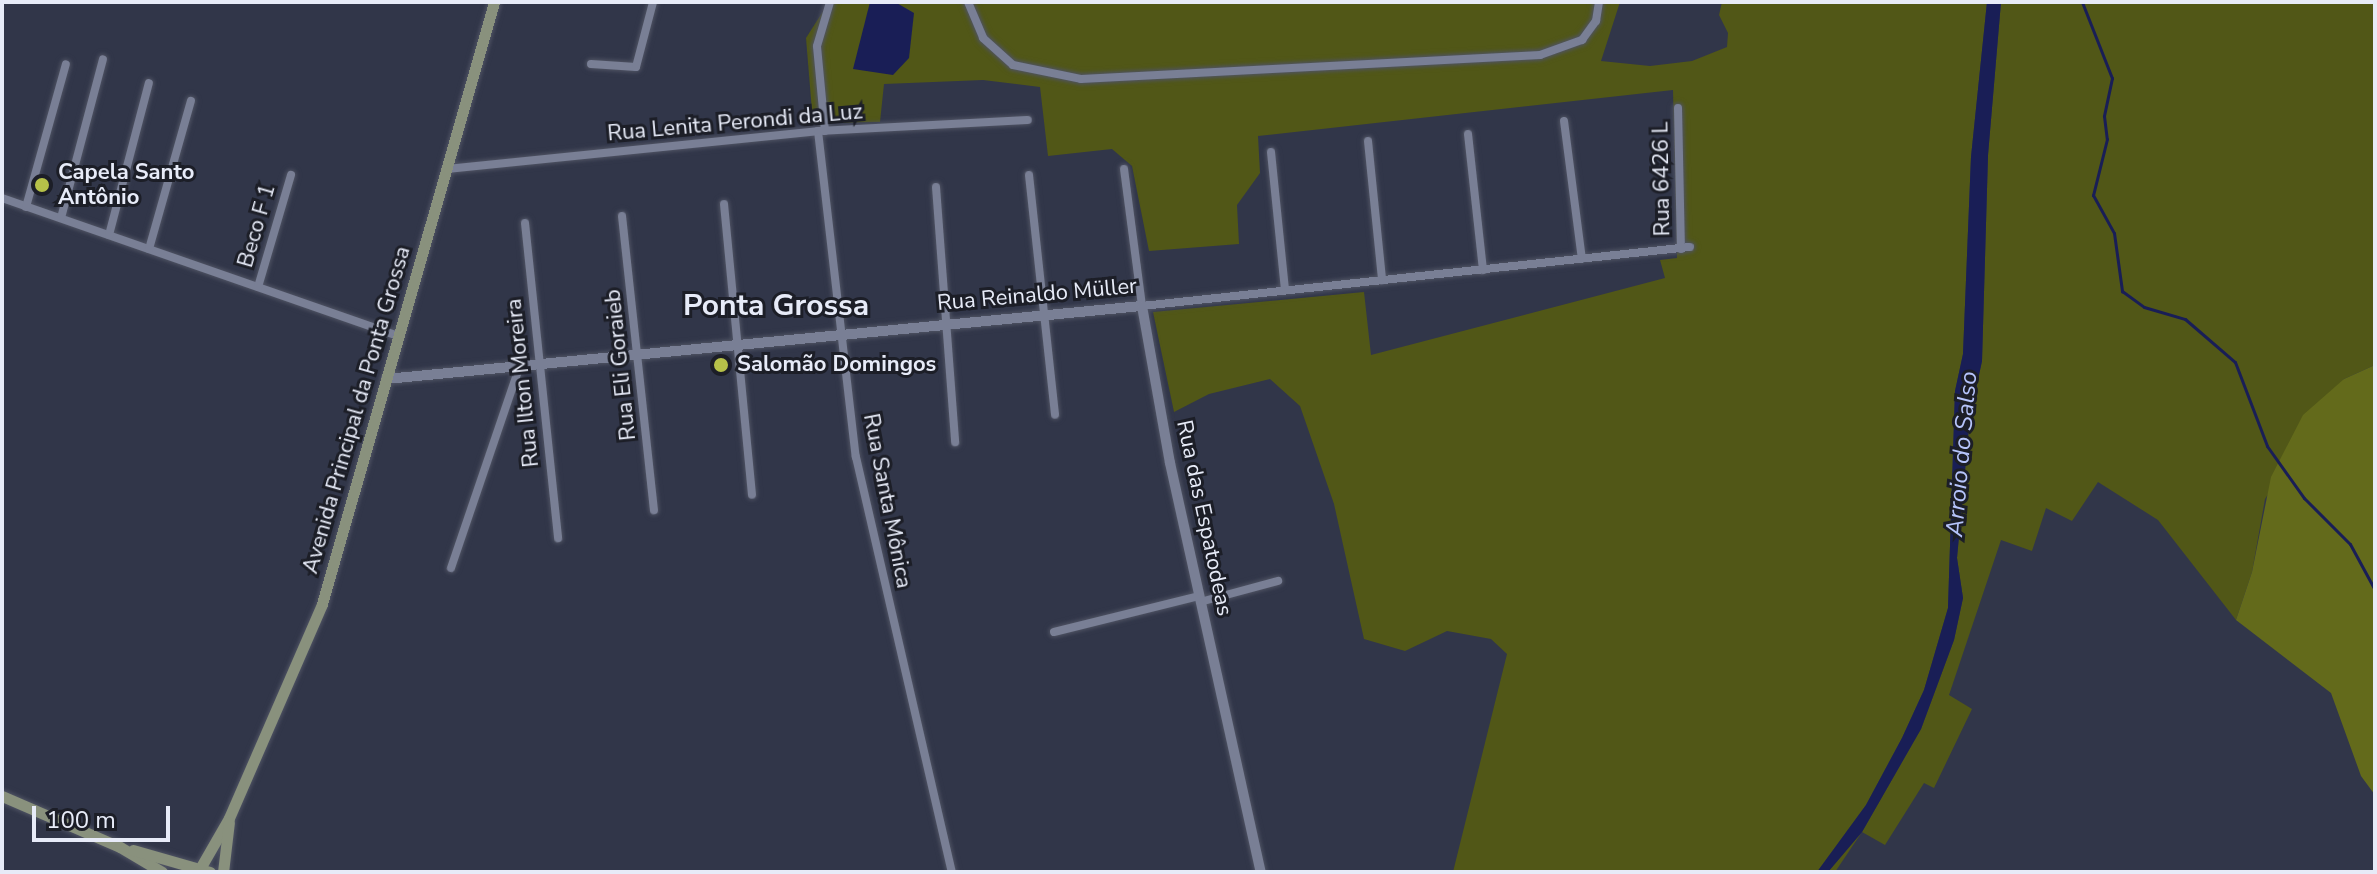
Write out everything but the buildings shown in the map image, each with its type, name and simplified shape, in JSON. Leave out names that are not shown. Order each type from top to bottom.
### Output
[{"type":"main road","name":"Avenida Principal da Ponta Grossa","points":[[202,871],[229,818],[322,604],[494,2]]},
{"type":"main road","points":[[2,796],[120,847],[202,871]]},
{"type":"main road","name":"Avenida Principal da Ponta Grossa","points":[[223,872],[229,818]]},
{"type":"main road","points":[[120,847],[162,872]]},
{"type":"street","points":[[591,64],[636,67],[653,2]]},
{"type":"street","name":"Rua Santa Mônica","points":[[830,2],[817,46],[822,131],[856,457],[952,872]]},
{"type":"street","points":[[968,2],[983,38],[1013,65],[1081,79],[1540,55],[1582,40],[1596,21],[1599,2]]},
{"type":"street","points":[[61,218],[103,59]]},
{"type":"street","points":[[26,207],[66,64]]},
{"type":"street","points":[[109,235],[149,83]]},
{"type":"street","points":[[149,249],[191,101]]},
{"type":"street","name":"Rua 6426 L","points":[[1678,108],[1686,248]]},
{"type":"street","name":"Rua Lenita Perondi da Luz","points":[[446,169],[822,131],[1028,120]]},
{"type":"street","points":[[1564,121],[1582,259]]},
{"type":"street","points":[[1468,134],[1483,270]]},
{"type":"street","points":[[1368,141],[1382,280]]},
{"type":"street","points":[[1271,152],[1285,289]]},
{"type":"street","name":"Rua das Espatodeas","points":[[1124,169],[1142,306],[1200,599],[1261,872]]},
{"type":"street","name":"Beco F 1","points":[[258,287],[291,175]]},
{"type":"street","points":[[1029,175],[1055,415]]},
{"type":"street","points":[[936,187],[955,442]]},
{"type":"street","points":[[2,198],[399,336]]},
{"type":"street","points":[[724,204],[752,495]]},
{"type":"street","name":"Rua Eli Goraieb","points":[[622,216],[654,510]]},
{"type":"street","name":"Rua Ilton Moreira","points":[[525,223],[558,538]]},
{"type":"street","name":"Rua Reinaldo Müller","points":[[386,379],[842,331],[1142,306],[1686,248]]},
{"type":"street","points":[[451,568],[520,365]]},
{"type":"street","points":[[1054,632],[1278,581]]},
{"type":"green space","points":[[829,2],[1620,2],[1601,61],[1650,66],[1692,61],[1727,47],[1728,33],[1719,15],[1722,2],[1987,2],[1971,157],[1963,354],[1955,391],[1948,608],[1924,690],[1902,738],[1866,805],[1817,872],[1453,872],[1507,654],[1491,639],[1447,631],[1405,651],[1364,639],[1334,504],[1300,406],[1270,379],[1209,394],[1174,412],[1153,312],[1364,292],[1371,355],[1665,278],[1660,260],[1677,258],[1673,90],[1258,136],[1260,173],[1237,205],[1239,244],[1149,251],[1132,166],[1112,149],[1048,156],[1040,87],[983,80],[884,84],[880,122],[813,123],[806,38]]},
{"type":"green space","points":[[2001,2],[2375,2],[2375,365],[2344,379],[2265,499],[2252,572],[2236,620],[2158,520],[2098,482],[2072,521],[2046,508],[2032,551],[2001,540],[1949,695],[1972,709],[1934,788],[1924,783],[1885,845],[1862,832],[1921,729],[1954,640],[1963,598],[1957,558],[1970,416],[1982,361],[1988,155]]},
{"type":"green space","points":[[2375,365],[2375,795],[2361,776],[2331,693],[2236,620],[2252,572],[2271,477],[2303,415],[2344,379]]},
{"type":"green space","points":[[1862,832],[1835,872],[1828,872]]},
{"type":"water","points":[[870,2],[895,2],[914,13],[909,58],[893,75],[853,69]]},
{"type":"water","name":"Arroio do Salso","points":[[1987,2],[2001,2],[1988,155],[1982,361],[1970,416],[1957,558],[1963,598],[1954,640],[1921,729],[1862,832],[1828,872],[1817,872],[1866,805],[1902,738],[1924,690],[1948,608],[1955,391],[1963,354],[1971,157]]},
{"type":"waterway","points":[[2082,2],[2112,78],[2104,116],[2107,139],[2093,195],[2114,233],[2122,291],[2144,307],[2185,319],[2235,362],[2267,446],[2304,498],[2350,544],[2375,590]]},
{"type":"place","name":"Capela Santo Antônio","points":[[42,185]]},
{"type":"place","name":"Salomão Domingos","points":[[721,365]]},
{"type":"district","name":"Ponta Grossa","points":[[776,306]]}]
